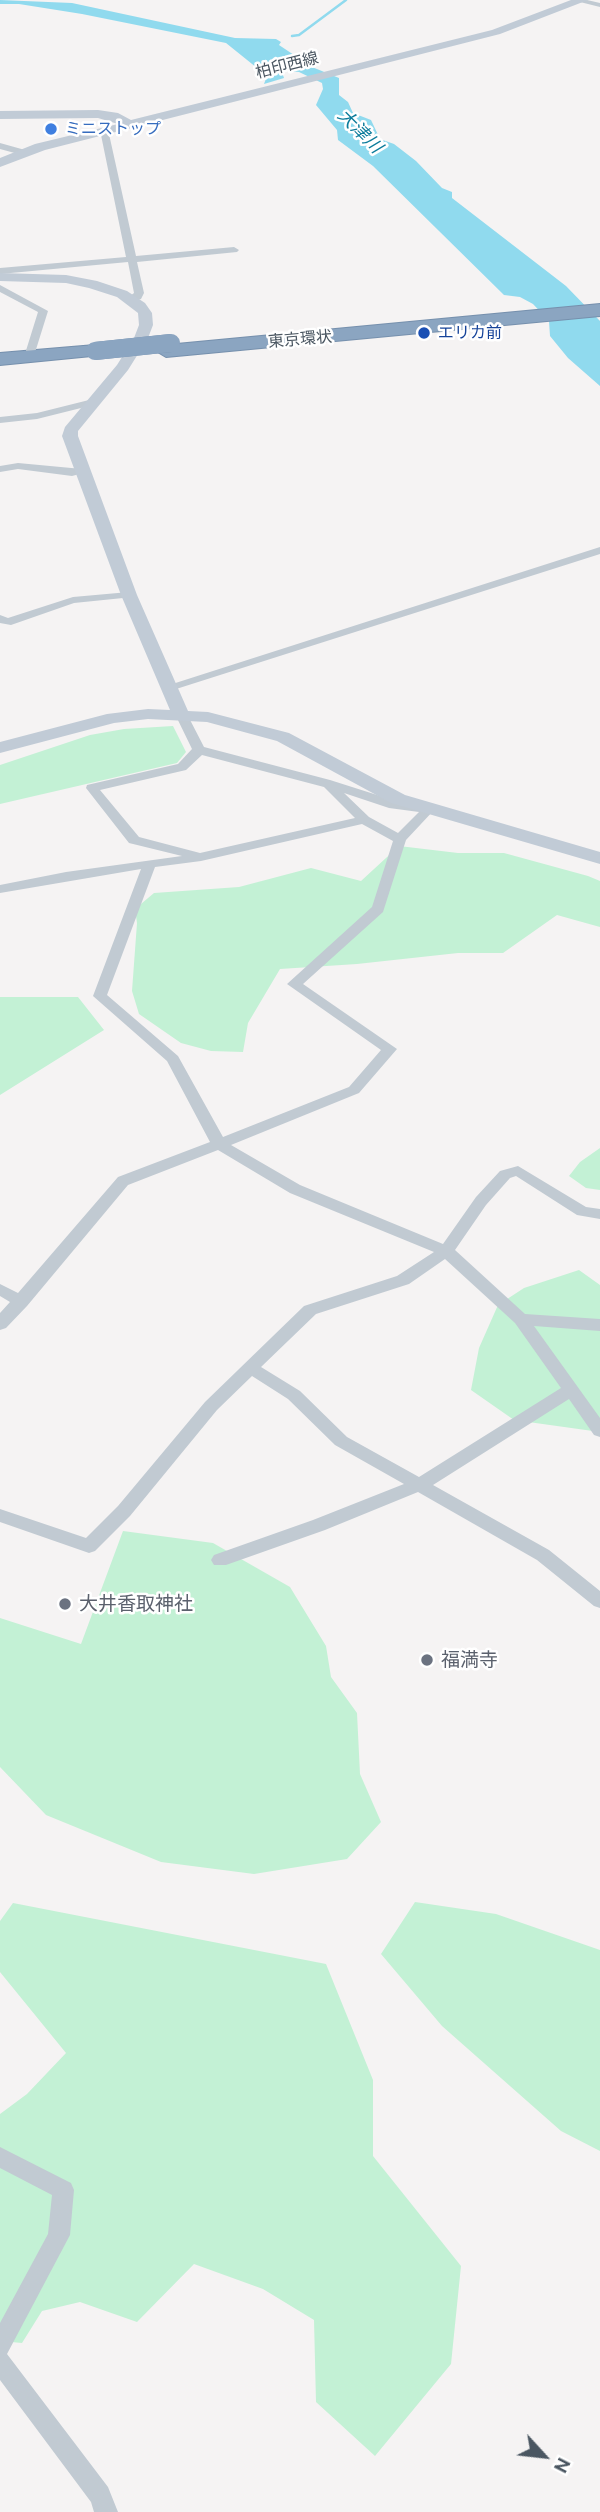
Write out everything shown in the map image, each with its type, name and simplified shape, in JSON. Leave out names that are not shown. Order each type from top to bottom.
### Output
[{"type":"highway","name":"東京環状","points":[[509,316],[600,304]]},
{"type":"highway","name":"東京環状","points":[[0,366],[168,347],[600,310]]},
{"type":"highway","name":"東京環状","points":[[0,359],[95,354]]},
{"type":"street","points":[[579,0],[600,5]]},
{"type":"street","name":"柏印西線","points":[[0,163],[22,152],[128,124],[496,32],[579,0]]},
{"type":"street","points":[[0,115],[99,114],[114,116],[128,124]]},
{"type":"street","points":[[101,132],[105,134],[139,293],[138,297],[131,299]]},
{"type":"street","points":[[0,146],[22,152]]},
{"type":"street","points":[[0,271],[234,250]]},
{"type":"street","points":[[0,277],[80,281],[108,288],[131,299],[145,313],[146,325],[142,338],[122,367],[70,430],[70,436],[129,595],[199,750],[326,783],[394,805],[429,809]]},
{"type":"street","points":[[0,289],[43,311],[29,357]]},
{"type":"street","points":[[0,420],[37,416],[93,402]]},
{"type":"street","points":[[0,469],[18,466],[82,472]]},
{"type":"street","points":[[169,687],[600,550]]},
{"type":"street","points":[[0,619],[7,622],[73,600],[129,595]]},
{"type":"street","points":[[0,748],[113,718],[181,715],[240,724],[283,737],[373,787],[429,809],[597,853]]},
{"type":"street","points":[[199,750],[183,768],[92,788],[134,840],[201,857]]},
{"type":"street","points":[[307,778],[335,765]]},
{"type":"street","points":[[326,783],[364,820],[400,839]]},
{"type":"street","points":[[0,1324],[123,1181],[354,1090],[390,1049],[294,984],[378,909],[400,839],[429,809]]},
{"type":"street","points":[[0,890],[66,876],[201,857],[364,820]]},
{"type":"street","points":[[149,866],[100,996],[173,1059],[219,1144],[295,1189],[446,1251],[521,1319],[600,1431]]},
{"type":"street","points":[[0,1515],[89,1546],[124,1511],[211,1406],[310,1310],[403,1280],[446,1251],[481,1201],[505,1174],[517,1171],[582,1210],[600,1214]]},
{"type":"street","points":[[0,1289],[21,1302]]},
{"type":"street","points":[[521,1319],[600,1325]]},
{"type":"street","points":[[251,1367],[294,1395],[341,1441],[543,1555],[600,1601]]},
{"type":"street","points":[[220,1560],[319,1525],[419,1485],[571,1390]]},
{"type":"street","points":[[0,2157],[63,2190],[59,2235],[0,2346]]},
{"type":"street","points":[[0,2362],[100,2495],[106,2512]]},
{"type":"green space","points":[[173,726],[186,752],[177,763],[0,804],[0,765],[90,735],[124,729]]},
{"type":"green space","points":[[399,846],[458,853],[504,853],[588,876],[600,881],[600,927],[557,915],[503,953],[458,953],[280,969],[248,1023],[243,1052],[211,1051],[181,1043],[139,1014],[132,991],[137,923],[135,909],[154,893],[239,887],[311,868],[361,881]]},
{"type":"green space","points":[[0,997],[78,997],[104,1030],[0,1095]]},
{"type":"green space","points":[[600,1148],[600,1190],[586,1188],[569,1176],[580,1162]]},
{"type":"green space","points":[[579,1270],[600,1285],[600,1432],[514,1420],[471,1390],[479,1348],[498,1305],[524,1288]]},
{"type":"green space","points":[[123,1531],[213,1543],[290,1587],[326,1646],[331,1677],[357,1713],[360,1774],[381,1822],[347,1859],[254,1874],[161,1862],[46,1815],[0,1767],[0,1618],[81,1644]]},
{"type":"green space","points":[[415,1902],[496,1914],[600,1950],[600,2151],[561,2131],[442,2026],[381,1954]]},
{"type":"green space","points":[[13,1903],[326,1964],[373,2080],[373,2156],[461,2266],[451,2364],[375,2456],[316,2402],[314,2320],[263,2289],[194,2264],[137,2322],[80,2302],[42,2311],[22,2343],[0,2341],[0,2114],[27,2094],[66,2053],[0,1972],[0,1921]]},
{"type":"water","name":"大津川","points":[[0,0],[72,3],[235,38],[276,39],[281,42],[279,45],[312,67],[339,78],[339,95],[348,102],[353,113],[371,120],[380,139],[394,144],[416,161],[442,188],[452,192],[452,198],[566,286],[600,321],[600,386],[568,358],[550,336],[549,321],[533,304],[520,297],[504,295],[373,166],[338,140],[337,130],[316,105],[323,89],[322,83],[299,72],[281,70],[284,78],[264,84],[267,76],[226,43],[82,14],[19,4],[0,4]]},
{"type":"waterway","points":[[292,36],[299,35],[346,0]]},
{"type":"place","name":"ミニストップ","points":[[51,129]]},
{"type":"place","name":"エリカ前","points":[[424,333]]},
{"type":"place","name":"大井香取神社","points":[[65,1604]]},
{"type":"place","name":"福満寺","points":[[427,1660]]}]
